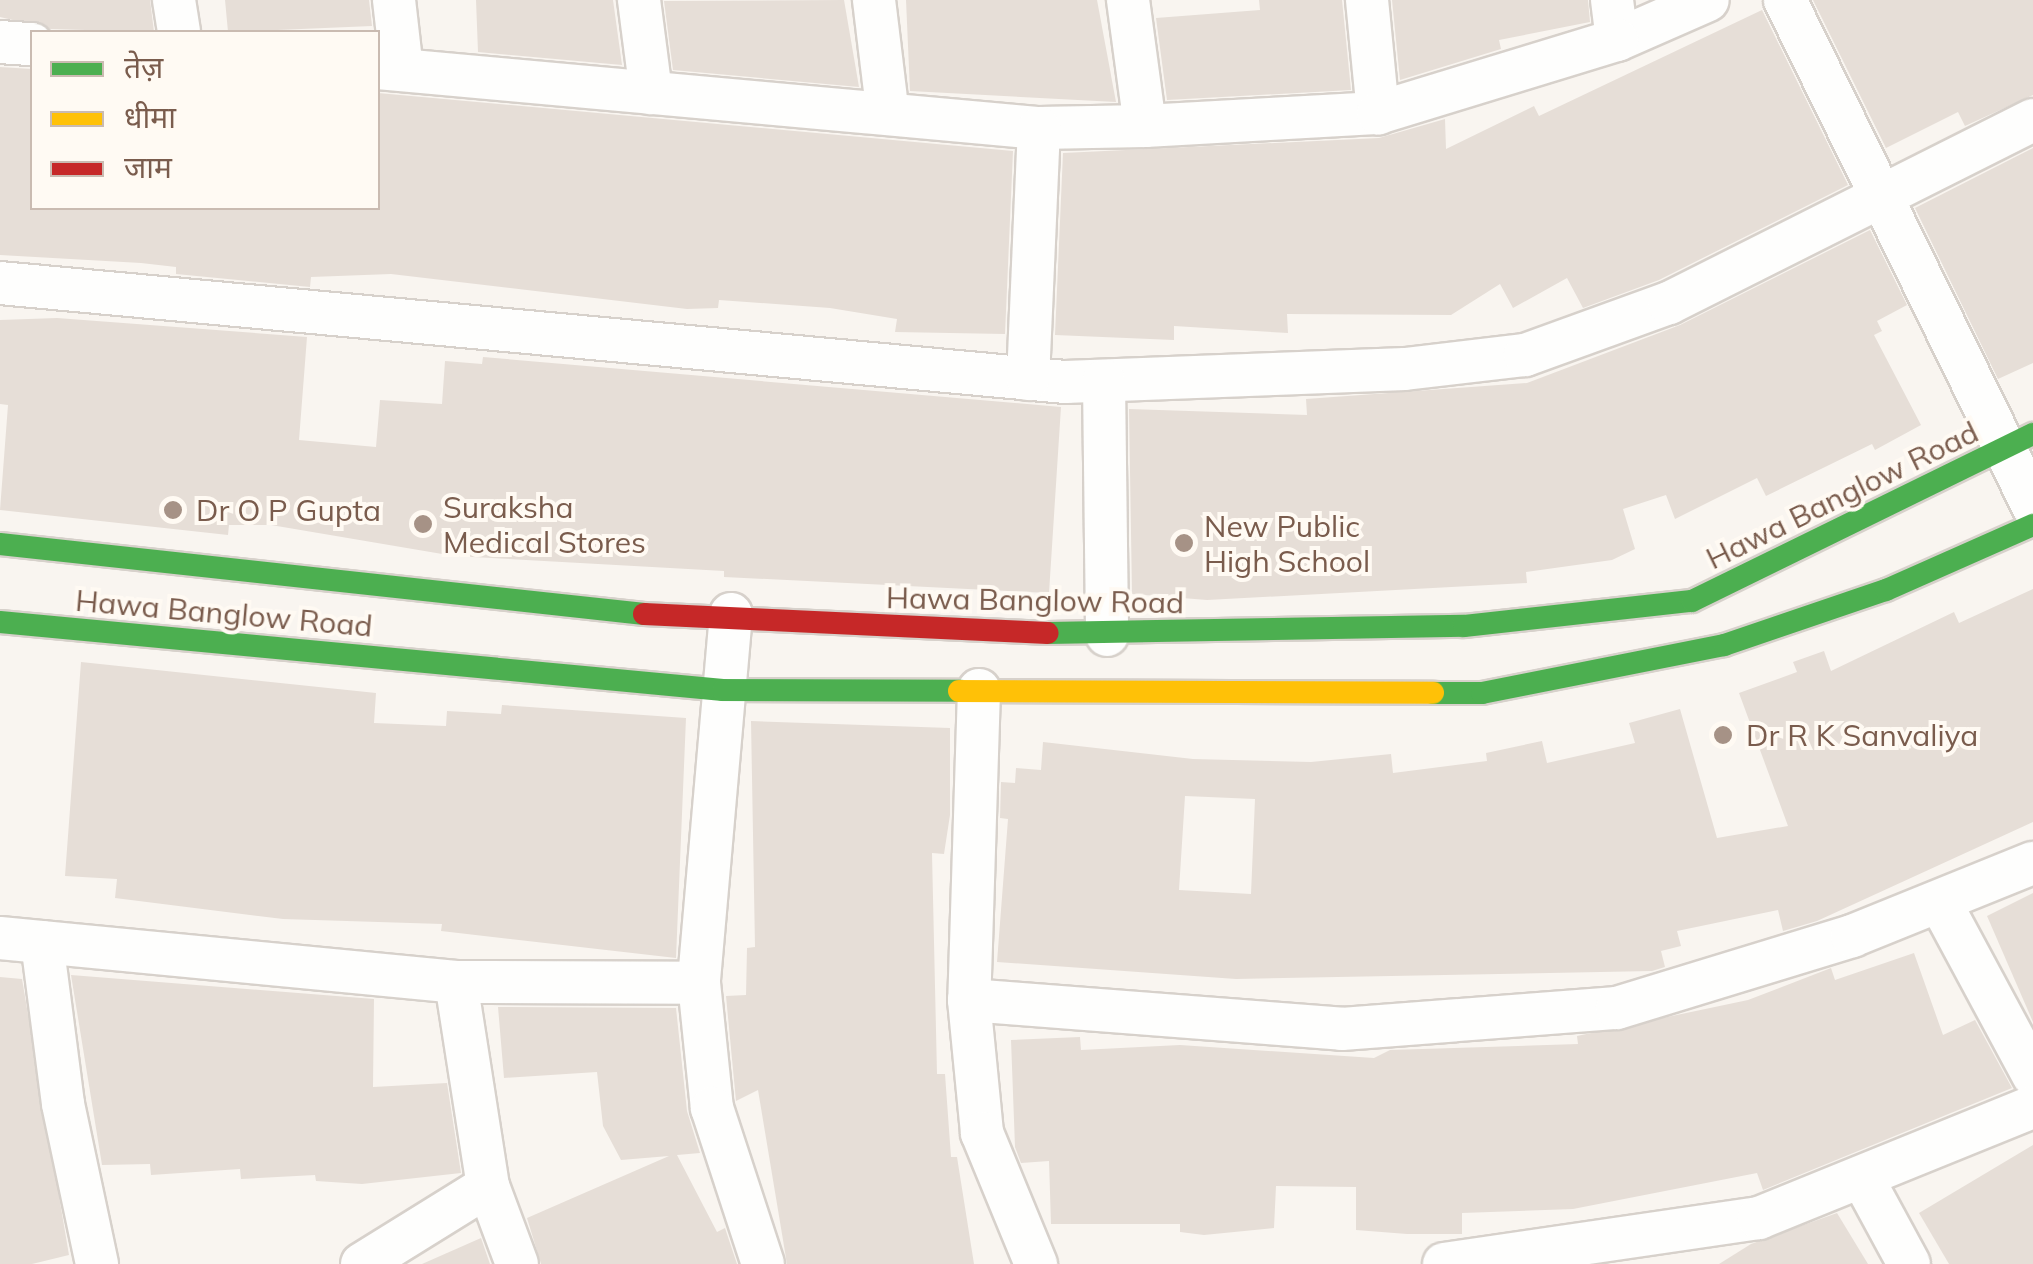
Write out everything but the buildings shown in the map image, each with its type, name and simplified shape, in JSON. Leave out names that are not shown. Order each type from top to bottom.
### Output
[{"type":"street","points":[[174,0],[178,30]]},
{"type":"street","points":[[394,0],[390,69],[651,94],[887,108],[1038,128],[1378,113],[1614,20],[1708,0]]},
{"type":"street","points":[[639,0],[651,94]]},
{"type":"street","points":[[874,0],[887,108]]},
{"type":"street","points":[[1128,0],[1145,126]]},
{"type":"street","points":[[1367,0],[1378,113]]},
{"type":"street","points":[[1785,0],[1882,195],[2017,442],[2033,506]]},
{"type":"street","points":[[0,42],[30,44]]},
{"type":"street","points":[[0,283],[1028,379],[1104,381],[1405,369],[1525,355],[1668,302],[2033,120]]},
{"type":"street","points":[[1028,379],[1038,128]]},
{"type":"street","points":[[1104,381],[1108,635]]},
{"type":"street","name":"Hawa Banglow Road","points":[[0,544],[660,616],[731,614],[873,628],[1108,635],[1464,626],[1692,600],[2017,442]]},
{"type":"street","name":"Hawa Banglow Road","points":[[0,622],[723,690],[1482,693],[1724,645],[1886,590],[2033,524]]},
{"type":"street","points":[[731,614],[699,983],[712,1108],[763,1264]]},
{"type":"street","points":[[980,690],[968,1000],[982,1133],[1036,1264]]},
{"type":"street","points":[[968,1000],[1342,1029],[1618,1008],[1942,904],[2033,863]]},
{"type":"street","points":[[1942,904],[2033,1075]]},
{"type":"street","points":[[97,1264],[63,1104],[21,940],[456,982],[699,983]]},
{"type":"street","points":[[456,982],[488,1186],[516,1264]]},
{"type":"street","points":[[1444,1264],[1615,1254],[1760,1218],[1864,1181],[2033,1107]]},
{"type":"street","points":[[1864,1181],[1909,1264]]},
{"type":"street","points":[[362,1264],[488,1186]]},
{"type":"traffic: fast","points":[[1048,633],[1464,626],[1692,601],[2033,434]]},
{"type":"traffic: fast","points":[[1433,693],[1482,693],[1724,645],[1886,590],[2033,525]]},
{"type":"traffic: fast","points":[[0,544],[644,614]]},
{"type":"traffic: fast","points":[[0,622],[723,690],[959,691]]},
{"type":"traffic: slow","points":[[959,691],[1433,693]]},
{"type":"traffic: jam","points":[[644,614],[1048,633]]},
{"type":"place","name":"Dr O P Gupta","points":[[173,510]]},
{"type":"place","name":"Suraksha Medical Stores","points":[[423,524]]},
{"type":"place","name":"New Public High School","points":[[1184,543]]},
{"type":"place","name":"Dr R K Sanvaliya","points":[[1723,735]]}]
